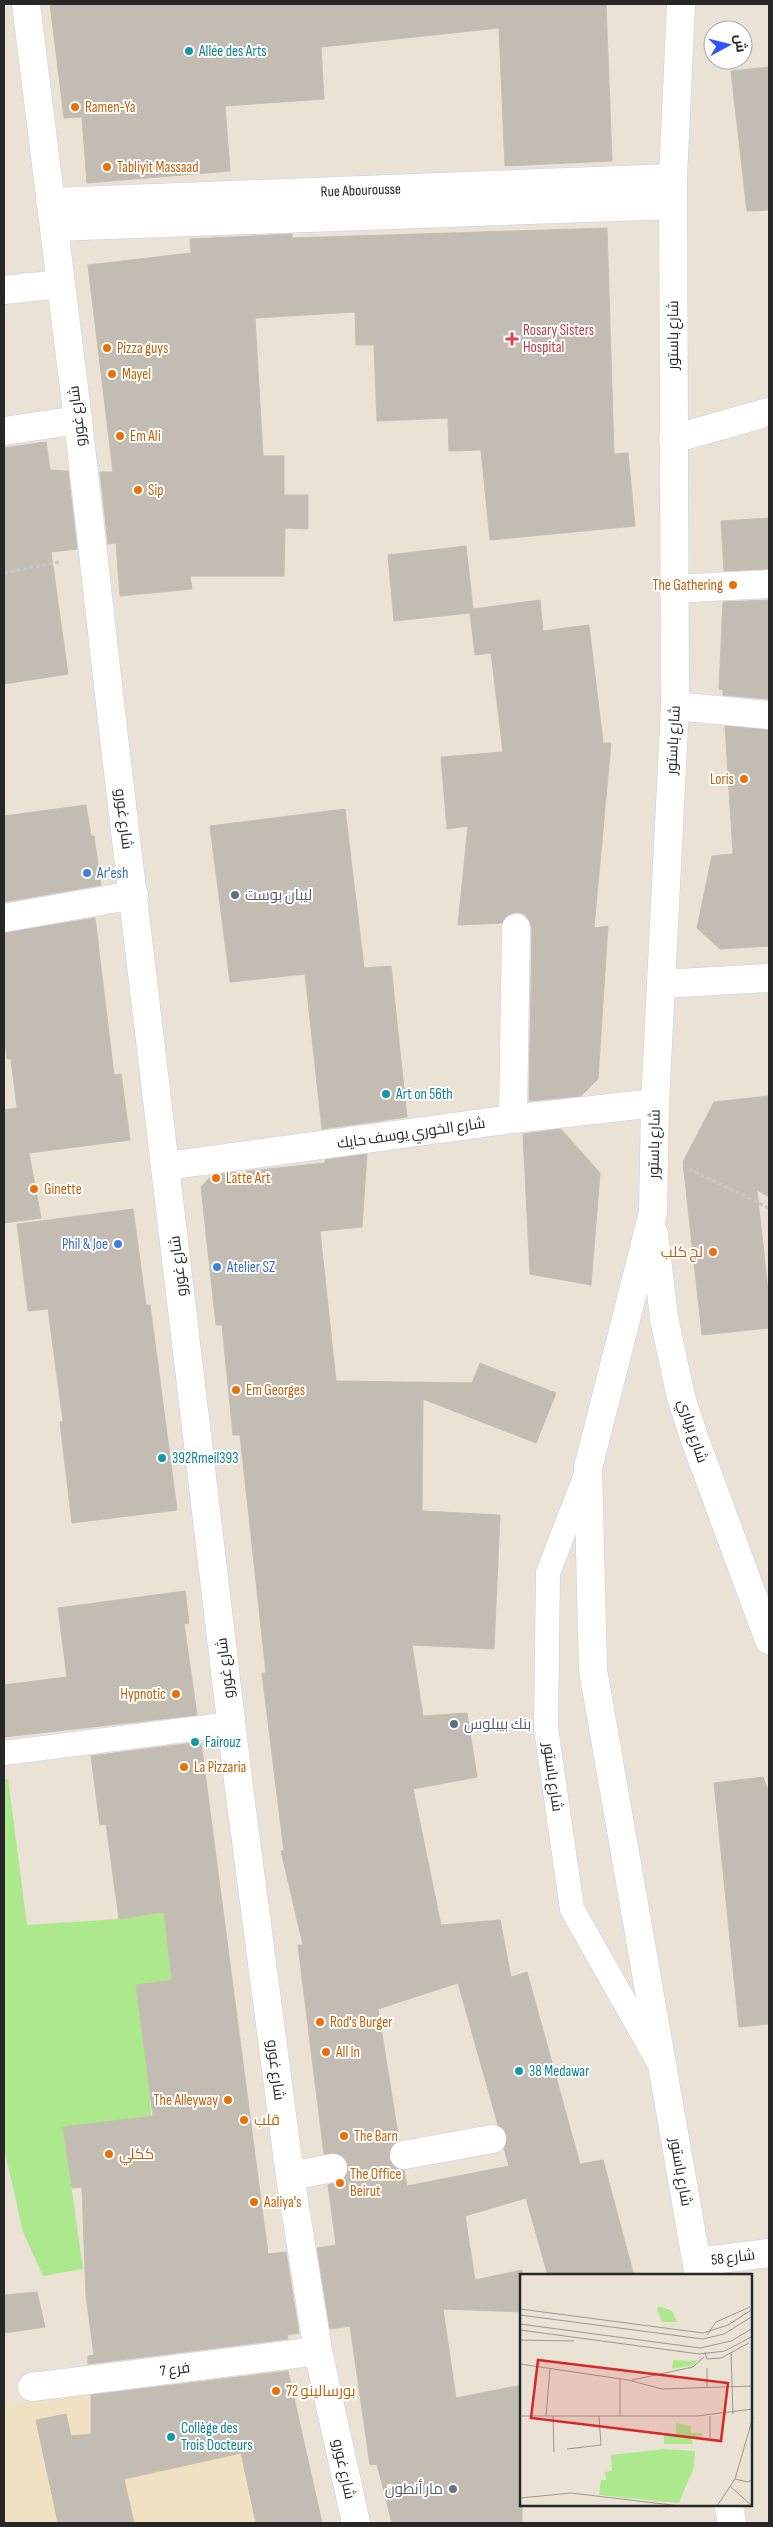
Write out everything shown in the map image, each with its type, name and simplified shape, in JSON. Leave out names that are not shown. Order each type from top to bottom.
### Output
[{"type":"street","name":"شارع غورو","points":[[26,4],[78,420],[231,1724],[290,2176],[318,2351],[356,2523]]},
{"type":"street","name":"شارع باستور","points":[[681,4],[673,178],[673,589],[675,706],[652,1213],[588,1468],[593,1670],[698,2269]]},
{"type":"street","name":"Rue Abourousse","points":[[52,214],[673,178]]},
{"type":"street","name":"Rue Abourousse","points":[[52,214],[673,205]]},
{"type":"street","points":[[4,290],[61,284]]},
{"type":"street","points":[[673,439],[769,412]]},
{"type":"street","points":[[4,431],[78,420]]},
{"type":"street","points":[[673,589],[769,584]]},
{"type":"street","points":[[675,706],[769,715]]},
{"type":"street","points":[[4,918],[134,895]]},
{"type":"street","points":[[513,1119],[516,928]]},
{"type":"street","points":[[661,984],[769,978]]},
{"type":"street","name":"شارع الخوري يوسف حايك","points":[[166,1166],[513,1119],[656,1103]]},
{"type":"street","name":"شارع برباري","points":[[652,1213],[664,1318],[681,1397],[769,1640]]},
{"type":"street","points":[[404,2155],[492,2139]]},
{"type":"street","points":[[290,2176],[333,2168]]},
{"type":"street","name":"شارع 58","points":[[698,2269],[769,2253]]},
{"type":"street","name":"فرع 7","points":[[32,2387],[318,2351]]},
{"type":"street","points":[[729,2507],[732,2523]]},
{"type":"lane","name":"شارع باستور","points":[[588,1468],[548,1574],[546,1728],[572,1909],[663,2069]]},
{"type":"lane","points":[[4,1753],[231,1724]]},
{"type":"path","points":[[4,573],[93,554]]},
{"type":"path","points":[[655,1152],[769,1208]]},
{"type":"shaded area","name":"Collège des Trois Docteurs","points":[[287,2365],[322,2523],[4,2523],[4,2405]]},
{"type":"green space","points":[[4,1779],[8,1779],[27,1925],[119,1919],[164,1912],[172,1980],[136,1985],[150,2094],[151,2117],[63,2128],[83,2269],[43,2276],[23,2232],[4,2148]]},
{"type":"building","points":[[50,4],[606,4],[612,161],[505,166],[499,28],[321,47],[324,99],[225,106],[230,171],[87,183],[82,117],[64,118]]},
{"type":"building","points":[[769,67],[769,210],[747,211],[731,71]]},
{"type":"building","points":[[607,228],[614,454],[628,453],[635,526],[490,540],[481,450],[449,451],[448,418],[377,421],[374,345],[356,345],[355,312],[255,318],[263,456],[284,456],[284,495],[308,495],[308,529],[285,528],[284,576],[190,576],[192,589],[120,596],[116,543],[108,544],[100,472],[113,472],[88,265],[191,253],[190,239],[292,234],[292,238]]},
{"type":"building","points":[[46,442],[50,470],[68,471],[77,549],[51,552],[68,674],[4,684],[4,448]]},
{"type":"building","points":[[769,518],[769,569],[724,571],[721,521]]},
{"type":"building","points":[[466,546],[473,609],[540,600],[543,631],[589,625],[603,743],[611,743],[594,928],[608,926],[598,1079],[581,1096],[529,1101],[532,928],[529,920],[524,914],[516,912],[508,915],[502,923],[458,925],[468,826],[447,829],[441,757],[503,752],[491,653],[475,655],[470,613],[394,621],[388,555]]},
{"type":"building","points":[[769,600],[769,699],[723,695],[723,690],[719,689],[723,602]]},
{"type":"building","points":[[725,726],[769,730],[769,946],[720,949],[697,928],[712,856],[733,854]]},
{"type":"building","points":[[86,805],[91,836],[94,836],[101,885],[4,902],[4,816]]},
{"type":"building","points":[[345,809],[364,968],[391,966],[407,1117],[322,1129],[305,974],[230,982],[210,826]]},
{"type":"building","points":[[95,918],[114,1075],[121,1074],[130,1140],[29,1153],[41,1218],[4,1223],[4,1110],[17,1108],[11,1059],[7,1059],[4,1030],[4,933]]},
{"type":"building","points":[[769,1096],[769,1197],[757,1190],[769,1300],[769,1328],[702,1335],[683,1162],[714,1102]]},
{"type":"building","points":[[561,1129],[600,1173],[591,1285],[530,1274],[523,1134]]},
{"type":"building","points":[[367,1154],[362,1227],[320,1231],[336,1381],[472,1383],[480,1363],[556,1393],[536,1443],[423,1399],[422,1511],[500,1515],[494,1649],[412,1645],[423,1716],[467,1713],[477,1777],[413,1789],[441,1925],[500,1920],[511,1977],[527,1972],[580,2164],[603,2160],[633,2274],[547,2274],[526,2198],[465,2216],[475,2280],[522,2270],[522,2274],[520,2274],[520,2312],[443,2309],[456,2398],[520,2385],[520,2507],[522,2507],[522,2523],[392,2523],[377,2464],[370,2465],[350,2326],[330,2329],[317,2248],[336,2245],[328,2185],[343,2180],[348,2173],[348,2166],[345,2158],[339,2153],[324,2154],[298,1945],[303,1945],[281,1851],[284,1851],[262,1673],[266,1673],[240,1435],[233,1435],[222,1325],[216,1325],[201,1187],[212,1175],[325,1163],[325,1160]],"holes":[[[458,1983],[498,2125],[504,2129],[507,2136],[504,2148],[509,2166],[407,2186],[404,2170],[392,2165],[389,2157],[390,2149],[399,2140],[378,2009]]]},
{"type":"building","points":[[133,1209],[146,1305],[150,1305],[177,1510],[72,1523],[60,1422],[63,1421],[48,1309],[28,1311],[17,1224]]},
{"type":"building","points":[[185,1591],[189,1623],[184,1624],[197,1715],[4,1737],[4,1685],[67,1677],[58,1608]]},
{"type":"building","points":[[201,1742],[268,2254],[286,2252],[299,2333],[287,2335],[288,2339],[88,2364],[88,2356],[94,2355],[86,2296],[82,2187],[72,2188],[63,2127],[153,2116],[136,1985],[172,1980],[164,1912],[119,1919],[106,1824],[100,1825],[91,1756]]},
{"type":"building","points":[[763,1777],[769,1793],[769,2024],[739,2027],[714,1783]]},
{"type":"building","points":[[37,2292],[45,2327],[4,2333],[4,2295]]},
{"type":"building","name":"Collège des Trois Docteurs","points":[[288,2371],[322,2523],[256,2523],[241,2453],[124,2479],[134,2523],[58,2523],[36,2420],[66,2414],[71,2436],[91,2434],[91,2395]]},
{"type":"tunnel","points":[[333,2168],[404,2155]]},
{"type":"place","name":"Allée des Arts","points":[[189,51]]},
{"type":"place","name":"Ramen-Ya","points":[[75,107]]},
{"type":"place","name":"Tabliyit Massaad","points":[[107,167]]},
{"type":"place","name":"Rosary Sisters Hospital","points":[[512,339]]},
{"type":"place","name":"Pizza guys","points":[[107,348]]},
{"type":"place","name":"Mayel","points":[[112,374]]},
{"type":"place","name":"Em Ali","points":[[120,436]]},
{"type":"place","name":"Sip","points":[[138,490]]},
{"type":"place","name":"The Gathering","points":[[733,585]]},
{"type":"place","name":"Loris","points":[[744,779]]},
{"type":"place","name":"Ar'esh","points":[[87,873]]},
{"type":"place","name":"ليبان بوست","points":[[235,895]]},
{"type":"place","name":"Art on 56th","points":[[386,1094]]},
{"type":"place","name":"Latte Art","points":[[216,1178]]},
{"type":"place","name":"Ginette","points":[[34,1189]]},
{"type":"place","name":"Phil & Joe","points":[[118,1244]]},
{"type":"place","name":"لج كلب","points":[[713,1252]]},
{"type":"place","name":"Atelier SZ","points":[[217,1267]]},
{"type":"place","name":"Em Georges","points":[[236,1390]]},
{"type":"place","name":"392Rmeil393","points":[[162,1458]]},
{"type":"place","name":"Hypnotic","points":[[176,1694]]},
{"type":"place","name":"بنك بيبلوس","points":[[454,1724]]},
{"type":"place","name":"Fairouz","points":[[195,1742]]},
{"type":"place","name":"La Pizzaria","points":[[184,1767]]},
{"type":"place","name":"Rod's Burger","points":[[320,2022]]},
{"type":"place","name":"All In","points":[[326,2052]]},
{"type":"place","name":"38 Medawar","points":[[519,2071]]},
{"type":"place","name":"The Alleyway","points":[[228,2100]]},
{"type":"place","name":"قلب","points":[[244,2120]]},
{"type":"place","name":"The Barn","points":[[344,2136]]},
{"type":"place","name":"ككلي","points":[[109,2154]]},
{"type":"place","name":"The Office Beirut","points":[[340,2183]]},
{"type":"place","name":"Aaliya's","points":[[254,2202]]},
{"type":"place","name":"بورسالينو 72","points":[[276,2391]]},
{"type":"place","name":"Collège des Trois Docteurs","points":[[171,2437]]},
{"type":"place","name":"مار أنطون","points":[[453,2489]]}]
